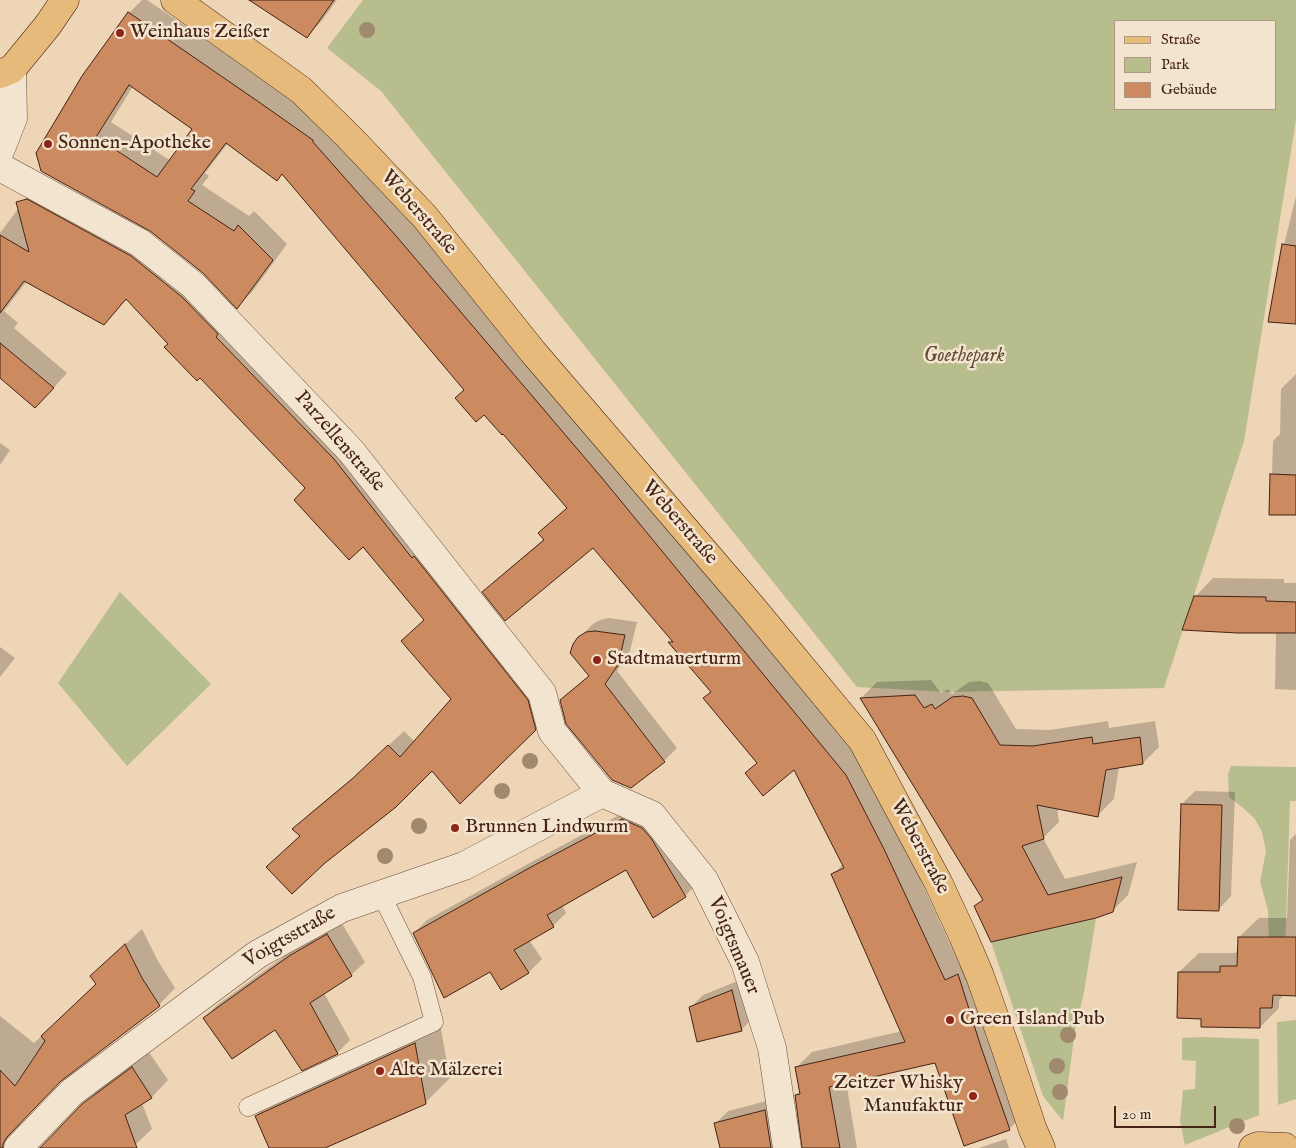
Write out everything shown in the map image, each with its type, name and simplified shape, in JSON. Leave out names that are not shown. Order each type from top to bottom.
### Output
[{"type":"main road","points":[[6,72],[48,25],[65,0]]},
{"type":"main road","name":"Weberstraße","points":[[175,0],[300,90],[349,136],[425,217],[533,352],[751,606],[862,740],[938,882],[963,936],[980,976],[1032,1130],[1041,1148]]},
{"type":"main road","points":[[1253,1148],[1258,1146],[1288,1145]]},
{"type":"street","points":[[0,151],[13,118],[6,72]]},
{"type":"street","name":"Parzellenstraße","points":[[0,167],[140,243],[193,285],[357,459],[542,693],[552,731],[602,793]]},
{"type":"street","name":"Voigtsstraße","points":[[18,1148],[72,1092],[258,954],[342,908],[464,866],[602,793]]},
{"type":"street","name":"Voigtsmauer","points":[[602,793],[652,815],[704,880],[745,962],[772,1048],[788,1148]]},
{"type":"lane","points":[[248,1107],[434,1022],[422,977],[381,894]]},
{"type":"green space","name":"Goethepark","points":[[363,0],[1296,0],[1296,120],[1244,441],[1164,688],[947,692],[857,687],[381,91],[327,48]]},
{"type":"green space","points":[[120,592],[211,684],[127,766],[58,683]]},
{"type":"green space","points":[[1231,766],[1296,767],[1296,801],[1290,801],[1285,953],[1269,951],[1268,910],[1260,882],[1266,851],[1262,832],[1255,819],[1229,797],[1228,774]]},
{"type":"green space","points":[[1096,918],[1084,992],[1075,1030],[1063,1121],[1043,1096],[991,942]]},
{"type":"green space","points":[[1296,1020],[1296,1099],[1278,1105],[1277,1022]]},
{"type":"green space","points":[[1182,1038],[1259,1039],[1259,1115],[1185,1145],[1180,1121],[1183,1090],[1195,1089],[1196,1061],[1182,1060]]},
{"type":"building","points":[[249,0],[334,0],[307,38]]},
{"type":"building","points":[[128,12],[313,140],[602,478],[846,775],[884,849],[945,980],[958,974],[1010,1130],[964,1146],[935,1063],[829,1087],[840,1148],[802,1148],[795,1095],[800,1094],[795,1067],[905,1042],[831,874],[844,868],[794,770],[763,796],[745,773],[757,763],[703,698],[711,692],[668,642],[673,642],[593,548],[505,621],[482,592],[544,540],[538,533],[567,508],[503,434],[484,415],[476,422],[455,398],[464,390],[282,174],[277,181],[226,143],[191,189],[195,191],[188,201],[234,231],[238,225],[273,260],[237,309],[203,273],[150,231],[41,171],[36,153],[82,76]],"holes":[[[129,85],[192,129],[157,177],[96,137]]]},
{"type":"building","points":[[27,199],[131,256],[182,297],[218,334],[216,337],[334,459],[528,700],[536,730],[460,804],[432,771],[396,807],[325,863],[292,894],[266,867],[300,836],[292,829],[352,779],[388,745],[400,757],[451,699],[401,641],[424,620],[363,547],[349,560],[294,500],[305,488],[200,378],[197,381],[164,347],[168,344],[126,299],[104,325],[24,281],[0,313],[0,235],[29,252],[16,202]]},
{"type":"building","points":[[1282,244],[1296,246],[1296,324],[1268,322]]},
{"type":"building","points":[[0,343],[54,388],[35,408],[0,378]]},
{"type":"building","points":[[1270,474],[1296,475],[1296,515],[1269,515]]},
{"type":"building","points":[[1194,596],[1266,597],[1266,601],[1296,602],[1296,633],[1238,633],[1182,630]]},
{"type":"building","points":[[595,631],[625,635],[618,665],[605,684],[665,762],[631,788],[612,780],[566,724],[560,700],[589,676],[570,653],[578,637],[586,632]]},
{"type":"building","points":[[915,695],[924,708],[932,704],[935,709],[952,697],[963,696],[972,698],[1000,745],[1033,746],[1092,737],[1093,744],[1140,737],[1143,764],[1106,770],[1098,817],[1037,805],[1044,839],[1022,846],[1048,895],[1122,877],[1113,912],[1096,918],[991,942],[974,906],[983,900],[860,698]]},
{"type":"building","points":[[1181,804],[1222,805],[1219,911],[1178,910]]},
{"type":"building","points":[[622,819],[642,828],[651,838],[686,897],[653,918],[626,870],[547,915],[554,927],[514,950],[529,973],[501,990],[490,972],[444,998],[413,933]]},
{"type":"building","points":[[327,934],[352,976],[310,1003],[338,1054],[302,1071],[275,1030],[232,1059],[203,1018],[289,956]]},
{"type":"building","points":[[1238,937],[1296,937],[1296,996],[1273,995],[1272,1008],[1260,1008],[1260,1028],[1201,1027],[1201,1019],[1177,1018],[1178,972],[1220,972],[1220,966],[1237,966]]},
{"type":"building","points":[[125,944],[142,978],[160,1006],[61,1081],[7,1137],[3,1148],[0,1148],[0,1070],[15,1086],[45,1041],[41,1036],[96,984],[90,976]]},
{"type":"building","points":[[732,990],[742,1031],[697,1042],[689,1007]]},
{"type":"building","name":"Alte Mälzerei","points":[[415,1043],[426,1104],[325,1148],[269,1148],[255,1116]]},
{"type":"building","points":[[132,1067],[152,1098],[125,1115],[137,1148],[40,1148],[82,1104]]},
{"type":"building","points":[[765,1110],[771,1148],[720,1148],[714,1123]]},
{"type":"place","name":"Weinhaus Zeißer","points":[[120,33]]},
{"type":"place","name":"Sonnen-Apotheke","points":[[48,144]]},
{"type":"place","name":"Stadtmauerturm","points":[[597,660]]},
{"type":"place","name":"Brunnen Lindwurm","points":[[455,828]]},
{"type":"place","name":"Green Island Pub","points":[[950,1020]]},
{"type":"place","name":"Alte Mälzerei","points":[[380,1071]]},
{"type":"place","name":"Zeitzer Whisky Manufaktur","points":[[973,1096]]}]
